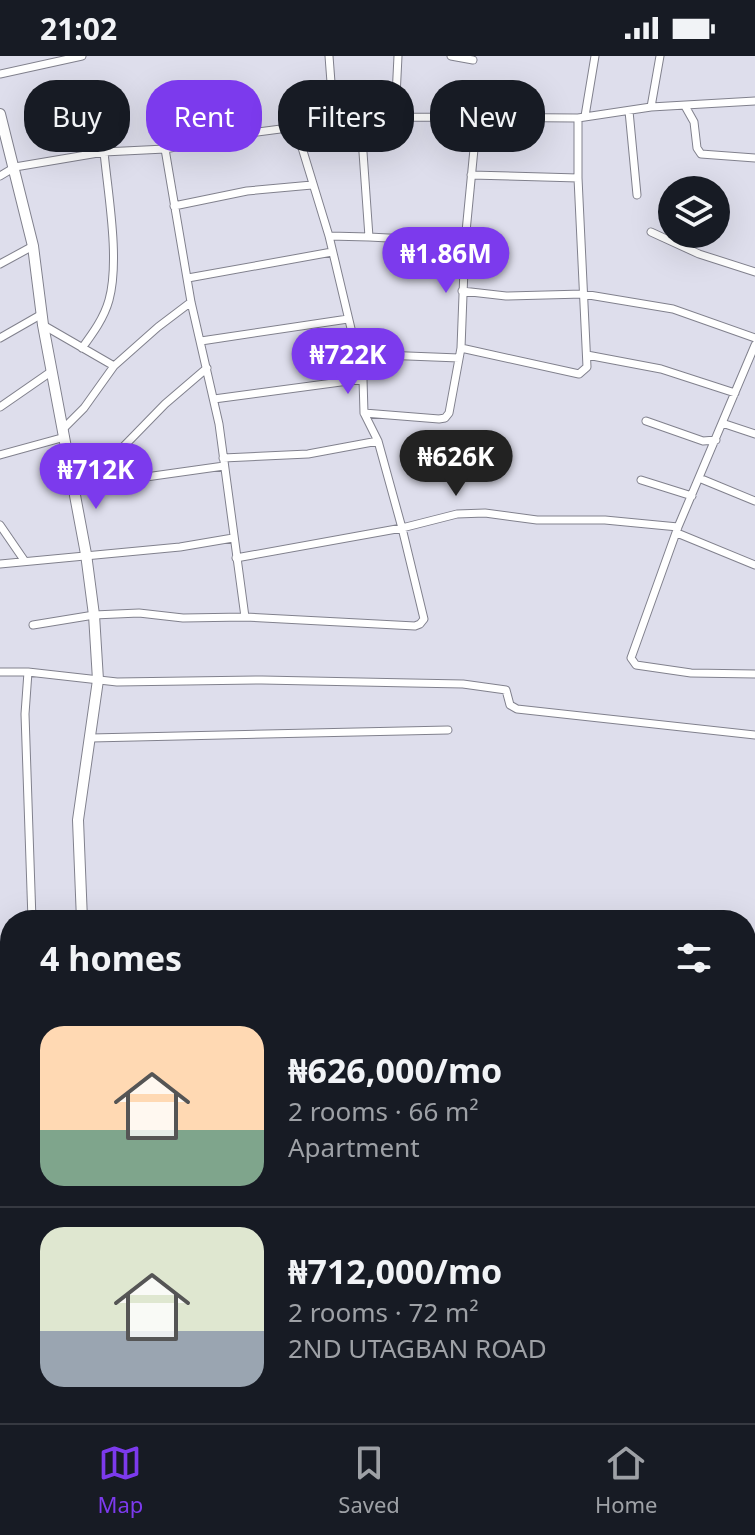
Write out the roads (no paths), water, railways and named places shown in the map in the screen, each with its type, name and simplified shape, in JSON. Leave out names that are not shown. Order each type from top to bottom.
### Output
[{"type":"street","points":[[0,74],[77,56]]},
{"type":"street","points":[[329,56],[331,80]]},
{"type":"street","points":[[397,80],[398,56]]},
{"type":"street","points":[[451,56],[473,60]]},
{"type":"street","points":[[461,348],[579,374],[587,367],[578,178],[582,117],[595,56]]},
{"type":"street","points":[[651,107],[660,56]]},
{"type":"street","points":[[545,117],[582,117],[651,107],[755,101]]},
{"type":"street","points":[[685,106],[694,122],[697,148],[701,154],[755,158]]},
{"type":"street","points":[[629,111],[637,195]]},
{"type":"street","points":[[0,114],[33,246],[64,433],[80,487],[94,615],[98,680],[78,820],[82,910]]},
{"type":"street","points":[[0,176],[15,167],[104,152],[112,244],[111,287],[102,318],[82,348]]},
{"type":"street","points":[[165,152],[191,302],[214,399],[245,617]]},
{"type":"street","points":[[33,625],[94,615],[139,613],[183,618],[245,617],[415,626],[424,619],[378,441],[364,413],[363,379],[329,236],[303,152]]},
{"type":"street","points":[[363,152],[369,237]]},
{"type":"street","points":[[364,413],[445,418],[449,413],[461,348],[465,242],[473,152]]},
{"type":"street","points":[[471,175],[578,178]]},
{"type":"street","points":[[174,206],[247,191],[312,185]]},
{"type":"street","points":[[651,232],[699,254],[755,272]]},
{"type":"street","points":[[329,236],[465,242]]},
{"type":"street","points":[[0,264],[33,246]]},
{"type":"street","points":[[188,278],[332,252]]},
{"type":"street","points":[[462,291],[506,296],[583,294],[673,309],[755,338]]},
{"type":"street","points":[[0,455],[64,433],[114,366],[191,302]]},
{"type":"street","points":[[201,341],[348,319]]},
{"type":"street","points":[[43,320],[114,366]]},
{"type":"street","points":[[0,338],[43,320]]},
{"type":"street","points":[[755,345],[678,530],[633,651],[632,662],[691,673],[755,674]]},
{"type":"street","points":[[357,354],[459,358]]},
{"type":"street","points":[[587,355],[661,369],[735,393]]},
{"type":"street","points":[[80,487],[165,404],[207,368]]},
{"type":"street","points":[[745,370],[755,373]]},
{"type":"street","points":[[0,407],[52,371]]},
{"type":"street","points":[[214,399],[363,379]]},
{"type":"street","points":[[646,421],[703,441],[716,440]]},
{"type":"street","points":[[722,423],[755,434]]},
{"type":"street","points":[[80,487],[224,462],[308,454],[378,441]]},
{"type":"street","points":[[699,478],[755,501]]},
{"type":"street","points":[[641,480],[692,496]]},
{"type":"street","points":[[236,558],[402,528],[457,514],[485,513],[537,520],[605,520],[678,530],[755,565]]},
{"type":"street","points":[[0,525],[24,560]]},
{"type":"street","points":[[0,564],[180,547],[233,538]]},
{"type":"street","points":[[0,672],[98,680],[463,684],[506,690],[510,705],[517,709],[755,735]]},
{"type":"street","points":[[28,672],[25,714],[32,910]]},
{"type":"street","points":[[91,738],[448,730]]}]
